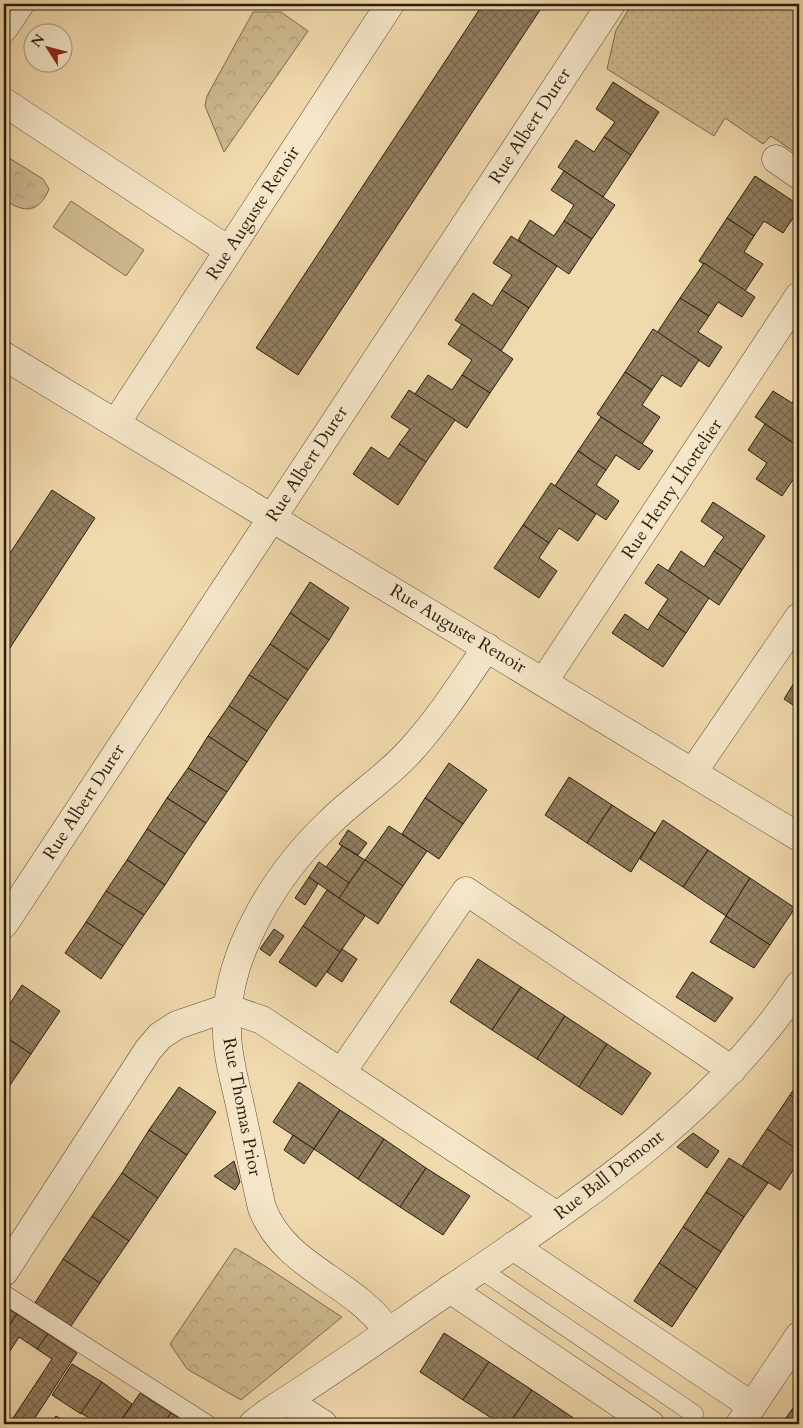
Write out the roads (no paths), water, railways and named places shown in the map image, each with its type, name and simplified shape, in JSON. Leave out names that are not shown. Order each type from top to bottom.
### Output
[{"type":"street","points":[[4,28],[20,4]]},
{"type":"street","name":"Rue Auguste Renoir","points":[[116,423],[390,4]]},
{"type":"street","name":"Rue Albert Durer","points":[[4,924],[611,4]]},
{"type":"street","points":[[4,102],[228,250]]},
{"type":"street","points":[[776,158],[799,175]]},
{"type":"street","name":"Rue Henry Lhottelier","points":[[544,681],[799,296]]},
{"type":"street","name":"Rue Auguste Renoir","points":[[4,356],[273,517],[799,837]]},
{"type":"street","points":[[692,772],[799,617]]},
{"type":"street","name":"Rue Thomas Prior","points":[[388,1331],[377,1315],[362,1301],[291,1252],[269,1226],[262,1208],[229,1056],[227,1008],[238,962],[248,938],[275,887],[293,862],[330,822],[410,751],[487,647]]},
{"type":"street","points":[[341,1073],[466,891],[732,1070]]},
{"type":"street","name":"Rue Ball Demont","points":[[254,1424],[624,1168],[732,1070],[785,1006],[799,985]]},
{"type":"street","points":[[4,1272],[148,1050],[160,1036],[177,1026],[227,1008],[262,1020],[557,1216]]},
{"type":"street","points":[[513,1246],[746,1415],[799,1336]]},
{"type":"street","points":[[450,1289],[650,1424]]},
{"type":"street","points":[[286,1401],[323,1424]]},
{"type":"lane","points":[[480,1269],[694,1414]]},
{"type":"lane","points":[[4,1294],[207,1424]]}]
